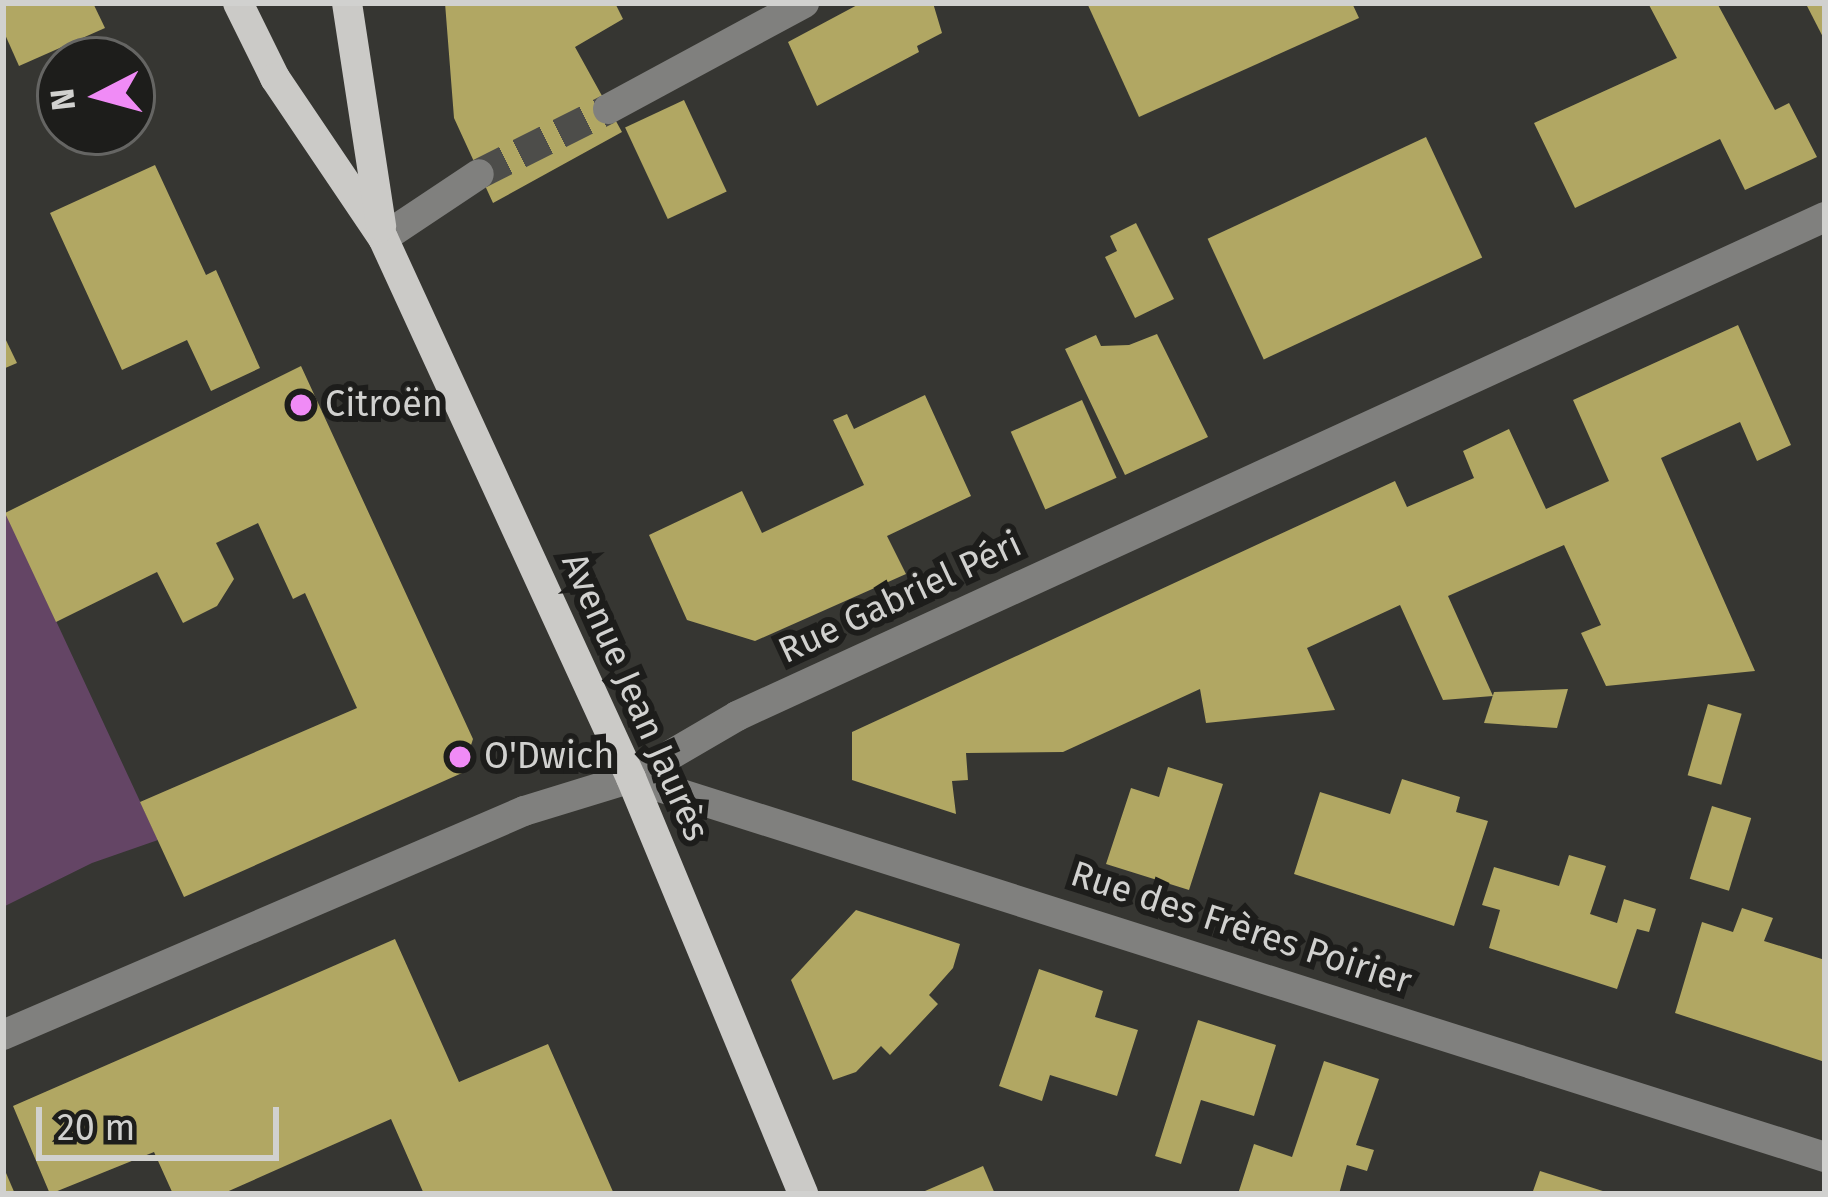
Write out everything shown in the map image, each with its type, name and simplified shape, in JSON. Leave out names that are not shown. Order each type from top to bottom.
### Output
[{"type":"main road","name":"Avenue Jean Jaurès","points":[[238,3],[275,78],[383,238],[631,778],[802,1194]]},
{"type":"main road","name":"Avenue Jean Jaurès","points":[[346,3],[383,238]]},
{"type":"street","points":[[608,109],[804,3]]},
{"type":"street","points":[[383,238],[479,174]]},
{"type":"street","name":"Rue Gabriel Péri","points":[[3,1035],[524,811],[631,778],[737,716],[1825,217]]},
{"type":"street","name":"Rue des Frères Poirier","points":[[631,778],[1825,1157]]},
{"type":"shaded area","points":[[3,507],[158,840],[92,863],[3,907]]},
{"type":"building","points":[[3,3],[93,3],[105,28],[87,36],[36,36],[36,58],[19,66],[3,30]]},
{"type":"building","points":[[445,3],[615,3],[623,19],[575,47],[622,132],[493,203],[454,118]]},
{"type":"building","points":[[861,3],[933,3],[942,33],[917,46],[919,52],[817,106],[788,42]]},
{"type":"building","points":[[1087,3],[1352,3],[1359,18],[1139,117]]},
{"type":"building","points":[[1648,3],[1717,3],[1775,110],[1789,103],[1817,157],[1745,190],[1720,139],[1575,208],[1534,123],[1677,58]]},
{"type":"building","points":[[1825,3],[1825,41],[1806,4]]},
{"type":"building","points":[[684,100],[727,192],[668,219],[625,127]]},
{"type":"building","points":[[1426,137],[1482,258],[1264,359],[1208,239]]},
{"type":"building","points":[[155,165],[206,275],[216,270],[260,368],[211,391],[187,340],[122,370],[50,213]]},
{"type":"building","points":[[1136,223],[1174,299],[1135,318],[1105,257],[1117,251],[1110,236]]},
{"type":"building","points":[[1738,325],[1791,445],[1757,461],[1740,422],[1661,458],[1755,671],[1606,686],[1581,633],[1601,625],[1564,545],[1448,596],[1493,696],[1443,700],[1400,605],[1307,648],[1335,710],[1206,723],[1200,689],[1063,752],[966,753],[968,780],[952,781],[956,814],[852,780],[852,732],[1395,481],[1407,507],[1474,478],[1463,451],[1509,429],[1546,509],[1609,481],[1573,400]]},
{"type":"building","points":[[3,334],[17,363],[3,369]]},
{"type":"building","points":[[1157,334],[1208,437],[1125,475],[1065,349],[1096,335],[1101,346],[1129,345]]},
{"type":"building","points":[[301,366],[473,739],[462,773],[184,897],[140,802],[357,708],[305,593],[293,599],[258,523],[216,543],[234,579],[217,606],[183,623],[157,572],[56,622],[5,513]]},
{"type":"building","points":[[925,395],[971,496],[887,536],[906,574],[755,641],[687,620],[649,535],[742,491],[762,533],[864,485],[833,420],[847,414],[854,429]]},
{"type":"building","points":[[1082,400],[1117,478],[1045,509],[1011,432]]},
{"type":"building","points":[[1568,689],[1557,728],[1484,723],[1494,692]]},
{"type":"building","points":[[1708,704],[1742,714],[1721,785],[1688,775]]},
{"type":"building","points":[[1168,767],[1223,784],[1189,890],[1106,864],[1131,788],[1159,797]]},
{"type":"building","points":[[1402,779],[1460,797],[1456,812],[1488,821],[1454,926],[1294,874],[1320,792],[1390,814]]},
{"type":"building","points":[[1712,806],[1751,818],[1729,891],[1690,879]]},
{"type":"building","points":[[1569,855],[1606,866],[1590,914],[1617,923],[1624,899],[1656,909],[1649,932],[1637,929],[1617,989],[1489,948],[1500,910],[1482,905],[1494,867],[1559,886]]},
{"type":"building","points":[[1742,908],[1773,918],[1764,941],[1825,960],[1825,1062],[1675,1013],[1702,922],[1733,932]]},
{"type":"building","points":[[856,910],[960,944],[953,968],[929,995],[938,1004],[890,1055],[881,1046],[856,1072],[833,1080],[791,980]]},
{"type":"building","points":[[395,939],[459,1082],[548,1044],[614,1194],[424,1194],[391,1119],[222,1194],[173,1194],[154,1152],[50,1194],[13,1106]]},
{"type":"building","points":[[1039,969],[1103,991],[1095,1017],[1138,1030],[1117,1096],[1050,1075],[1042,1101],[999,1086]]},
{"type":"building","points":[[1198,1020],[1276,1045],[1254,1116],[1201,1100],[1181,1164],[1155,1156]]},
{"type":"building","points":[[1324,1061],[1379,1079],[1356,1145],[1374,1150],[1367,1171],[1347,1165],[1339,1194],[1238,1194],[1254,1144],[1292,1157]]},
{"type":"building","points":[[3,1166],[15,1194],[3,1194]]},
{"type":"building","points":[[983,1166],[995,1194],[918,1194]]},
{"type":"building","points":[[1540,1171],[1609,1193],[1609,1194],[1532,1194]]},
{"type":"tunnel","points":[[479,174],[608,109]]},
{"type":"place","name":"Citroën","points":[[301,405]]},
{"type":"place","name":"O'Dwich","points":[[460,757]]}]
